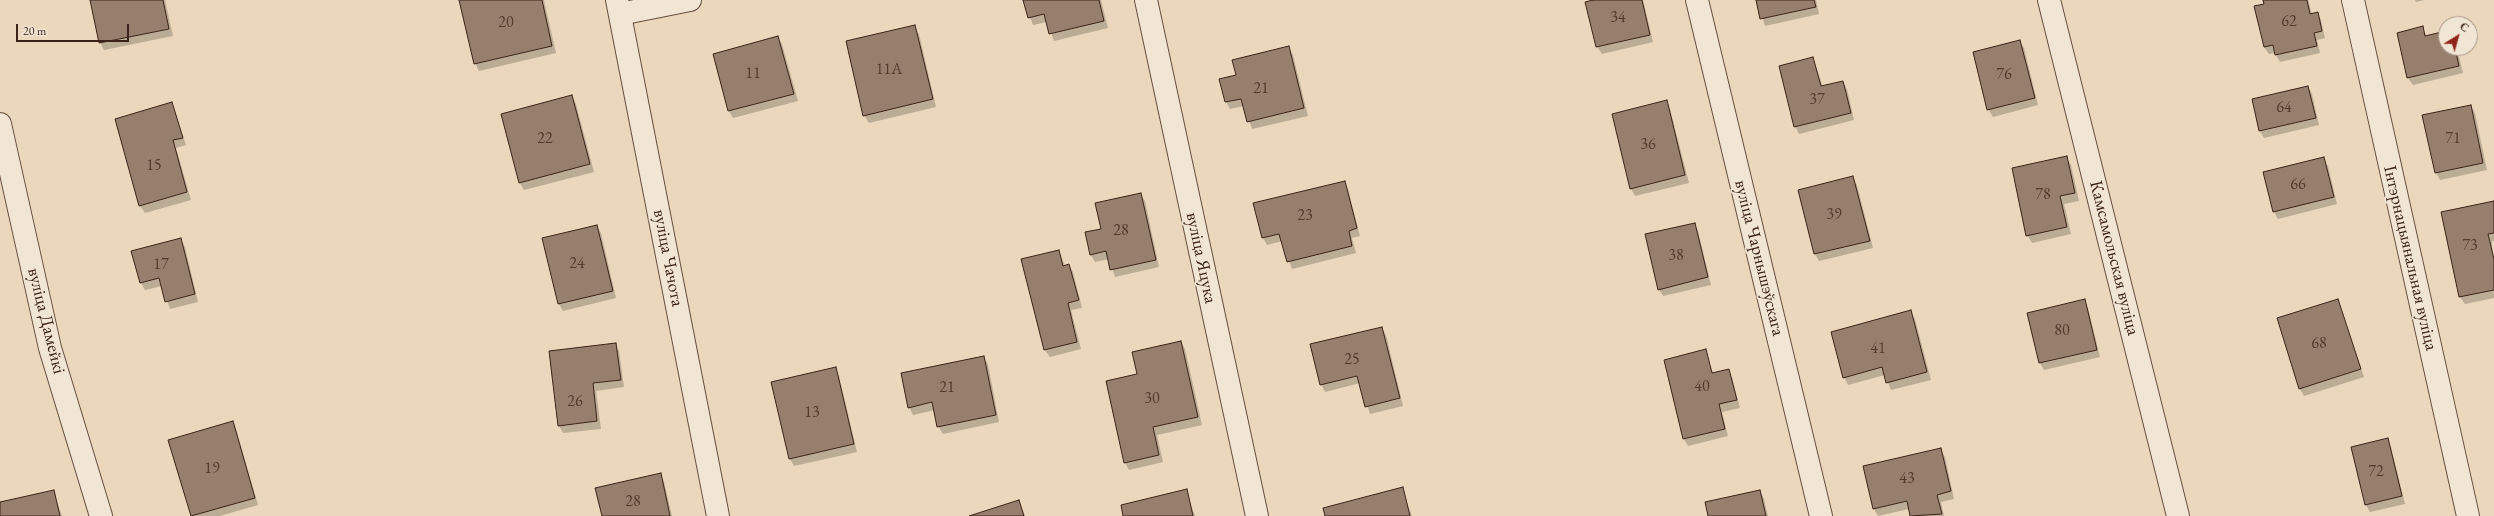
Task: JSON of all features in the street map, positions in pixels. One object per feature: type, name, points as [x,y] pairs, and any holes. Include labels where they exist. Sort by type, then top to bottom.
[{"type":"street","points":[[618,7],[690,0]]},
{"type":"street","name":"вуліца Яцука","points":[[1146,0],[1257,516]]},
{"type":"street","name":"вуліца Чарнышэўскага","points":[[1697,0],[1821,516]]},
{"type":"street","name":"Камсамольская вуліца","points":[[2049,0],[2178,516]]},
{"type":"street","name":"Інтэрнацыянальная вуліца","points":[[2353,0],[2468,516]]},
{"type":"street","name":"вуліца Чачота","points":[[618,7],[718,516]]},
{"type":"street","name":"вуліца Дамейкі","points":[[0,124],[50,348],[101,516]]},
{"type":"building","points":[[90,0],[163,0],[169,29],[99,43]]},
{"type":"building","points":[[459,0],[542,0],[552,46],[474,64]]},
{"type":"building","points":[[1023,0],[1099,0],[1104,21],[1049,34],[1044,14],[1028,18]]},
{"type":"building","points":[[1593,0],[1642,0],[1650,35],[1596,47],[1585,2]]},
{"type":"building","points":[[1756,0],[1814,0],[1816,7],[1760,19]]},
{"type":"building","points":[[2263,0],[2307,0],[2310,14],[2318,12],[2322,31],[2314,33],[2317,46],[2275,55],[2273,45],[2264,47],[2254,6],[2264,4]]},
{"type":"building","points":[[915,25],[933,99],[863,116],[846,41]]},
{"type":"building","points":[[2423,26],[2425,36],[2438,33],[2438,56],[2457,56],[2459,66],[2407,78],[2397,33]]},
{"type":"building","points":[[778,36],[794,94],[728,111],[713,54]]},
{"type":"building","points":[[2020,40],[2035,98],[1987,110],[1973,52]]},
{"type":"building","points":[[1289,46],[1304,108],[1247,122],[1241,99],[1225,102],[1219,79],[1236,75],[1232,60]]},
{"type":"building","points":[[1813,57],[1821,86],[1843,81],[1851,113],[1794,127],[1779,66]]},
{"type":"building","points":[[2308,86],[2316,118],[2259,131],[2252,99]]},
{"type":"building","points":[[572,95],[590,164],[519,183],[501,114]]},
{"type":"building","points":[[1667,100],[1685,175],[1630,189],[1612,114]]},
{"type":"building","points":[[172,102],[183,138],[173,140],[187,192],[139,206],[115,119]]},
{"type":"building","points":[[2471,105],[2483,163],[2435,173],[2422,115]]},
{"type":"building","points":[[2067,156],[2075,193],[2060,196],[2067,227],[2026,236],[2012,168]]},
{"type":"building","points":[[2324,157],[2334,197],[2273,212],[2263,172]]},
{"type":"building","points":[[1853,176],[1870,241],[1814,254],[1798,190]]},
{"type":"building","points":[[1345,181],[1357,228],[1349,231],[1352,246],[1287,262],[1279,234],[1262,238],[1253,203]]},
{"type":"building","points":[[1141,193],[1156,260],[1110,270],[1106,251],[1090,255],[1085,232],[1101,229],[1095,203]]},
{"type":"building","points":[[2494,201],[2494,233],[2488,234],[2494,259],[2494,290],[2459,297],[2441,212]]},
{"type":"building","points":[[1695,223],[1708,277],[1658,290],[1645,234]]},
{"type":"building","points":[[597,225],[613,291],[558,304],[542,238]]},
{"type":"building","points":[[181,238],[195,294],[165,302],[159,278],[140,283],[131,251]]},
{"type":"building","points":[[1059,250],[1063,266],[1069,264],[1079,300],[1068,303],[1077,342],[1044,350],[1021,259]]},
{"type":"building","points":[[2085,299],[2097,350],[2039,363],[2027,313]]},
{"type":"building","points":[[2338,299],[2361,369],[2299,389],[2277,318]]},
{"type":"building","points":[[1911,310],[1927,372],[1886,383],[1882,367],[1843,378],[1831,332]]},
{"type":"building","points":[[1382,327],[1400,398],[1365,407],[1357,376],[1320,385],[1310,344]]},
{"type":"building","points":[[1181,341],[1198,417],[1153,427],[1159,455],[1124,463],[1106,381],[1137,374],[1132,352]]},
{"type":"building","points":[[616,343],[621,380],[593,383],[597,421],[558,426],[549,351]]},
{"type":"building","points":[[1706,349],[1712,373],[1729,369],[1737,400],[1719,404],[1725,429],[1683,439],[1664,360]]},
{"type":"building","points":[[984,356],[996,415],[937,427],[932,402],[908,408],[901,373]]},
{"type":"building","points":[[836,367],[854,444],[789,459],[771,382]]},
{"type":"building","points":[[233,421],[255,498],[191,516],[168,440]]},
{"type":"building","points":[[2388,438],[2402,496],[2365,505],[2351,447]]},
{"type":"building","points":[[1941,448],[1951,491],[1937,495],[1942,514],[1910,516],[1907,501],[1873,509],[1863,466]]},
{"type":"building","points":[[661,473],[670,516],[602,516],[595,488]]},
{"type":"building","points":[[1403,487],[1410,516],[1325,516],[1323,508]]},
{"type":"building","points":[[1187,489],[1193,516],[1123,516],[1121,505]]},
{"type":"building","points":[[54,490],[60,516],[0,516],[0,502]]},
{"type":"building","points":[[1760,490],[1766,516],[1708,516],[1705,502]]},
{"type":"building","points":[[1019,500],[1024,516],[969,516]]}]
